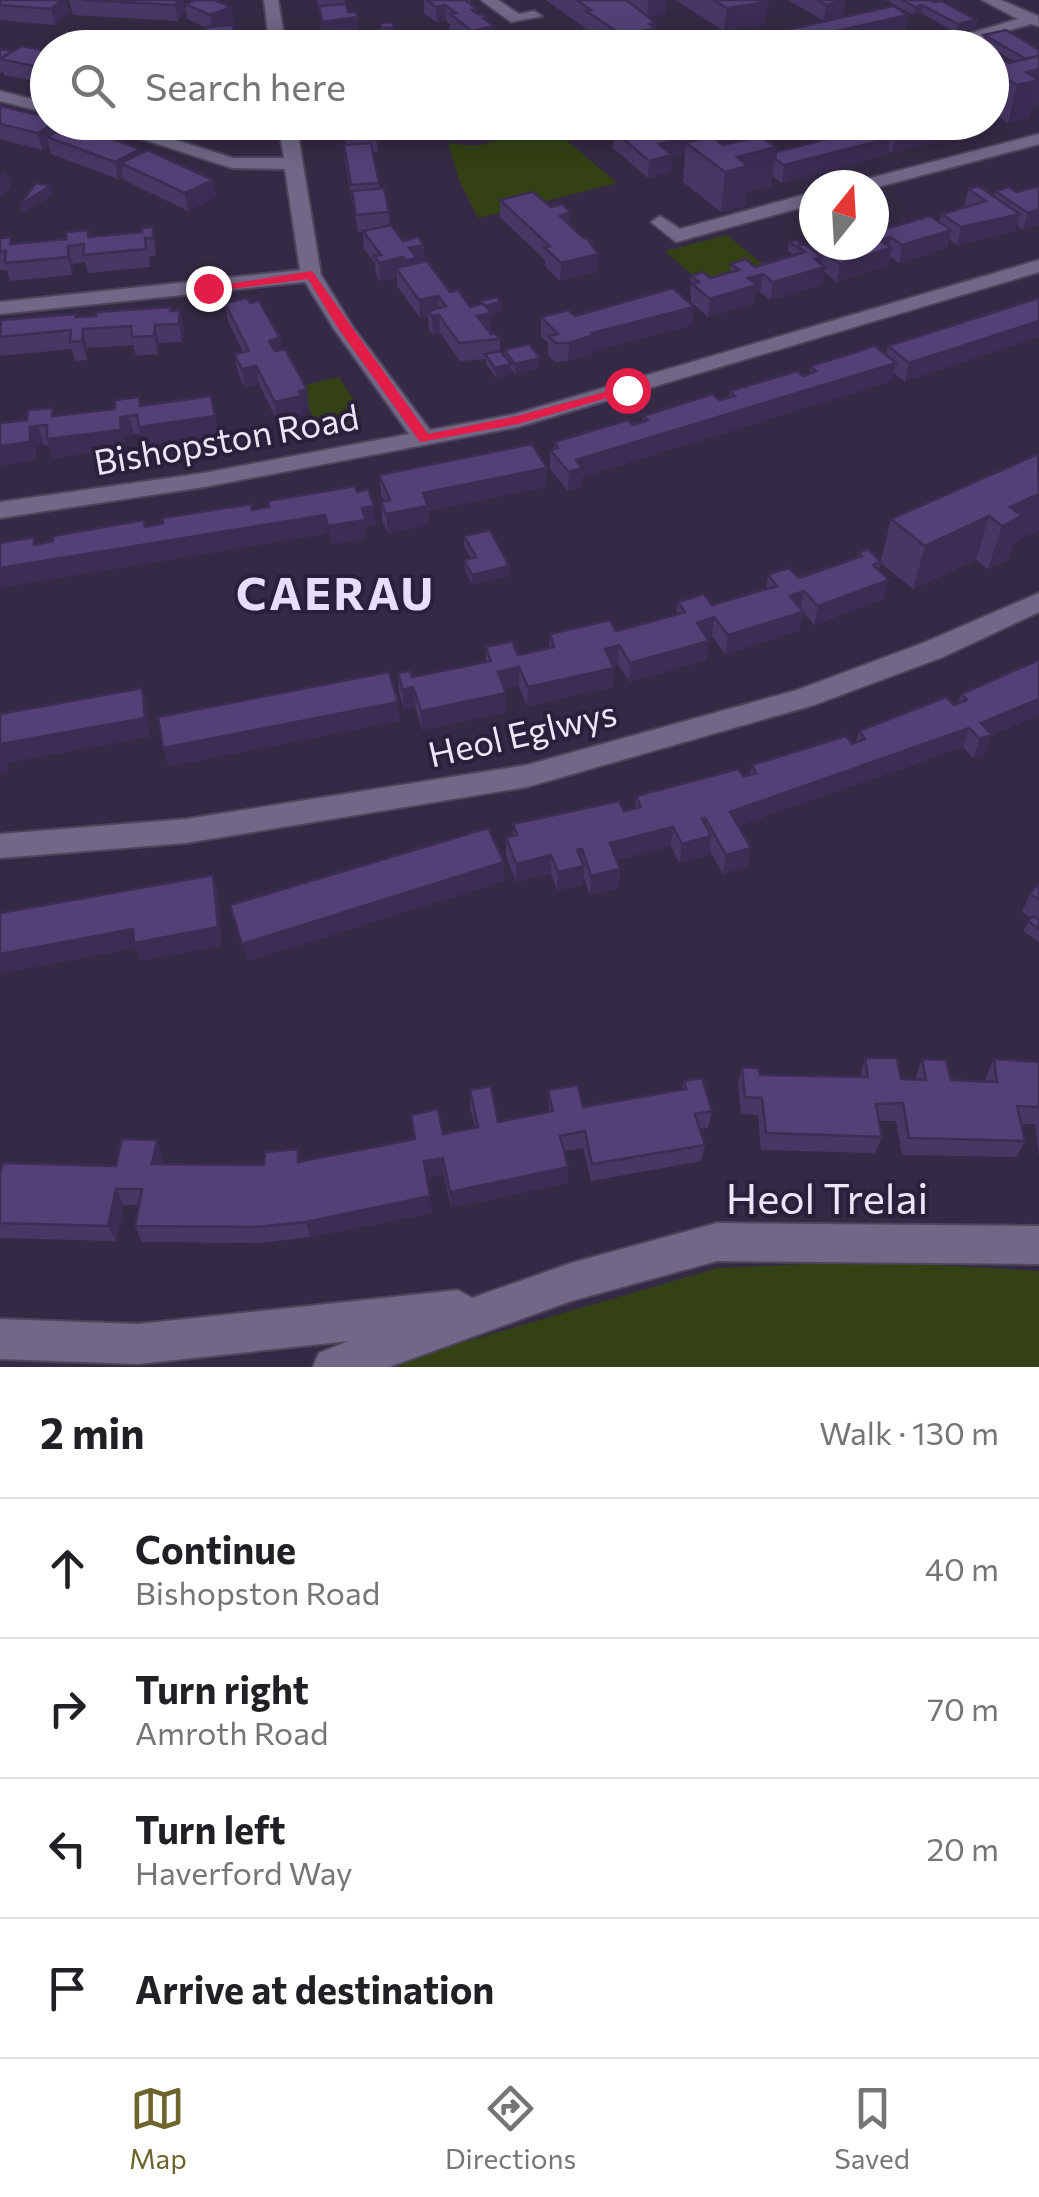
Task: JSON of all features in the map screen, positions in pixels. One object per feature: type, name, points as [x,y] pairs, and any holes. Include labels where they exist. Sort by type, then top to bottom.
[{"type":"street","points":[[272,0],[276,30]]},
{"type":"street","points":[[488,0],[516,19],[534,16]]},
{"type":"street","points":[[989,0],[1036,21]]},
{"type":"street","points":[[1000,30],[1036,21]]},
{"type":"street","points":[[0,96],[30,104]]},
{"type":"street","points":[[889,179],[1039,139]]},
{"type":"street","points":[[157,140],[232,163],[292,164]]},
{"type":"street","points":[[289,140],[312,275],[344,328],[425,439]]},
{"type":"street","points":[[660,222],[676,236],[799,202]]},
{"type":"street","name":"Bishopston Road","points":[[0,510],[204,480],[518,420],[1039,266]]},
{"type":"street","points":[[0,308],[312,275]]},
{"type":"street","name":"Heol Eglwys","points":[[0,846],[186,831],[527,776],[804,698],[933,650],[1038,603]]},
{"type":"street","name":"Heol Trelai","points":[[333,1367],[504,1305],[717,1242],[1039,1245]]},
{"type":"street","name":"Heol Trelai","points":[[0,1339],[140,1356],[504,1305]]},
{"type":"green space","points":[[499,140],[566,140],[617,183],[478,218],[459,180],[448,143],[475,146]]},
{"type":"green space","points":[[727,235],[778,277],[714,294],[665,251]]},
{"type":"green space","points":[[339,377],[360,416],[348,429],[322,434],[298,387]]},
{"type":"green space","points":[[871,1261],[1039,1271],[1039,1367],[379,1367],[718,1268]]},
{"type":"building","points":[[0,0],[62,0],[51,9],[0,5]]},
{"type":"building","points":[[82,0],[179,0],[175,5]]},
{"type":"building","points":[[214,0],[231,7],[210,15],[185,4]]},
{"type":"building","points":[[427,0],[465,0],[477,9],[472,10],[476,13],[488,16],[483,18],[494,26],[471,30],[445,5],[436,7]]},
{"type":"building","points":[[577,0],[626,0],[656,23],[650,24],[656,28],[614,30],[586,11],[591,10]]},
{"type":"building","points":[[713,0],[764,0],[768,2],[727,8]]},
{"type":"building","points":[[817,0],[846,0],[826,5]]},
{"type":"building","points":[[902,0],[941,1],[977,20],[958,24],[922,5],[915,7]]},
{"type":"building","points":[[346,4],[348,12],[356,12],[358,17],[322,22],[319,6]]},
{"type":"building","points":[[893,6],[908,15],[841,30],[786,30]]},
{"type":"building","points":[[393,22],[394,28],[382,28],[380,23]]},
{"type":"building","points":[[233,25],[233,30],[206,30]]},
{"type":"building","points":[[1009,32],[1039,50],[1039,56],[1026,59],[1009,49]]},
{"type":"building","points":[[22,46],[30,48],[30,65],[0,59]]},
{"type":"building","points":[[0,49],[13,51],[0,59]]},
{"type":"building","points":[[1039,56],[1039,69],[1026,72],[1039,80],[1017,85],[1009,80],[1009,63]]},
{"type":"building","points":[[0,106],[30,113],[30,131],[0,124]]},
{"type":"building","points":[[55,140],[116,140],[140,149],[115,162]]},
{"type":"building","points":[[624,140],[677,140],[659,144],[672,155],[649,161]]},
{"type":"building","points":[[716,140],[723,145],[766,140],[776,147],[737,157],[748,166],[725,172],[686,143]]},
{"type":"building","points":[[823,140],[882,140],[784,165],[775,159],[776,152]]},
{"type":"building","points":[[371,143],[379,183],[351,185],[344,145]]},
{"type":"building","points":[[148,150],[213,180],[185,193],[120,163]]},
{"type":"building","points":[[36,183],[50,186],[20,205]]},
{"type":"building","points":[[978,186],[1020,214],[961,227],[942,214],[986,201],[968,189]]},
{"type":"building","points":[[1039,186],[1039,209],[1028,213],[995,191],[1009,187],[1017,192]]},
{"type":"building","points":[[384,188],[389,212],[356,215],[352,191]]},
{"type":"building","points":[[533,192],[551,207],[562,204],[571,212],[560,216],[582,237],[594,242],[590,243],[599,254],[561,263],[545,248],[550,246],[500,200]]},
{"type":"building","points":[[930,216],[951,230],[902,245],[889,237],[889,228]]},
{"type":"building","points":[[391,225],[403,241],[418,237],[424,245],[409,248],[417,258],[379,263],[374,256],[381,255],[363,231]]},
{"type":"building","points":[[153,227],[153,238],[145,238],[146,249],[83,255],[84,244],[68,246],[68,257],[5,263],[6,251],[0,252],[0,238],[11,237],[10,244],[66,239],[66,232],[88,230],[88,237],[142,232],[142,228]]},
{"type":"building","points":[[799,254],[799,260],[816,260],[825,267],[773,282],[763,274],[748,278],[757,285],[710,299],[692,284],[699,282],[691,276],[703,272],[710,278],[739,270],[731,264],[746,259],[755,267]]},
{"type":"building","points":[[427,261],[450,292],[458,290],[470,307],[484,303],[491,313],[477,316],[500,339],[459,343],[439,315],[432,316],[428,311],[446,306],[438,296],[419,300],[396,268]]},
{"type":"building","points":[[673,288],[694,307],[592,333],[569,343],[556,343],[548,336],[558,334],[541,317],[568,310],[575,316]]},
{"type":"building","points":[[497,297],[501,302],[485,306],[480,301]]},
{"type":"building","points":[[247,298],[250,303],[259,301],[280,338],[269,341],[275,351],[285,349],[307,389],[299,391],[301,396],[275,402],[256,366],[242,369],[234,354],[249,351],[225,303]]},
{"type":"building","points":[[1039,298],[1039,321],[909,363],[888,346]]},
{"type":"building","points":[[170,307],[170,311],[180,311],[179,324],[155,325],[154,336],[132,337],[131,326],[83,329],[82,341],[70,342],[71,330],[0,337],[1,320],[96,316],[96,312]]},
{"type":"building","points":[[529,344],[540,358],[515,364],[504,350]]},
{"type":"building","points":[[875,346],[896,363],[576,460],[582,468],[569,472],[550,450],[558,448],[554,442],[628,420],[633,425],[648,420],[643,416],[713,394],[719,400],[735,396],[730,391],[797,371],[803,376],[816,371],[811,366]]},
{"type":"building","points":[[500,351],[511,364],[495,368],[485,354]]},
{"type":"building","points":[[211,396],[215,416],[139,427],[137,415],[120,417],[121,430],[47,439],[47,425],[30,427],[30,442],[0,446],[0,423],[27,420],[28,410],[52,408],[52,416],[115,409],[115,400],[139,397],[140,406]]},
{"type":"building","points":[[532,444],[547,468],[423,493],[428,506],[386,514],[381,502],[390,500],[379,475]]},
{"type":"building","points":[[1038,454],[1039,494],[1010,507],[1022,516],[1002,526],[989,516],[925,546],[891,519]]},
{"type":"building","points":[[355,486],[357,492],[368,489],[374,506],[362,508],[365,520],[328,526],[325,515],[0,568],[0,543],[34,537],[34,545],[53,541],[53,536],[144,520],[145,527],[163,523],[162,518],[251,504],[252,510],[269,507],[268,501]]},
{"type":"building","points":[[490,530],[509,566],[472,575],[464,560],[476,557],[464,536]]},
{"type":"building","points":[[868,549],[881,562],[873,565],[889,580],[818,606],[804,591],[790,596],[803,612],[728,635],[714,617],[697,623],[709,641],[630,663],[619,645],[605,649],[614,668],[528,687],[519,667],[498,672],[506,693],[421,711],[413,687],[403,690],[398,673],[410,671],[412,677],[491,661],[486,647],[512,641],[518,655],[554,647],[550,634],[610,620],[616,631],[685,612],[678,602],[704,594],[712,605],[777,586],[768,575],[778,571],[789,568],[799,578],[862,556],[858,553]]},
{"type":"building","points":[[1039,660],[1039,699],[981,723],[992,735],[980,739],[969,728],[730,812],[751,848],[726,855],[705,818],[702,819],[711,836],[682,844],[673,827],[610,843],[620,869],[591,876],[582,849],[577,850],[584,866],[558,872],[551,855],[516,864],[506,837],[517,835],[513,824],[619,801],[624,811],[641,807],[636,796],[738,769],[743,776],[750,775],[756,773],[752,765],[846,736],[852,744],[865,739],[859,731],[946,697],[954,705],[967,700],[961,694]]},
{"type":"building","points":[[389,672],[398,702],[163,748],[158,717]]},
{"type":"building","points":[[142,688],[145,718],[0,744],[0,714]]},
{"type":"building","points":[[488,828],[504,862],[242,944],[230,905]]},
{"type":"building","points":[[213,875],[218,927],[134,943],[133,929],[0,954],[0,913]]},
{"type":"building","points":[[1039,883],[1039,900],[1030,894]]},
{"type":"building","points":[[1033,916],[1039,920],[1039,929],[1028,921]]},
{"type":"building","points":[[865,1058],[897,1058],[901,1079],[926,1080],[922,1059],[946,1060],[951,1080],[997,1082],[994,1059],[1039,1062],[1039,1107],[1017,1106],[1025,1141],[909,1138],[903,1103],[876,1104],[882,1137],[766,1133],[762,1098],[745,1097],[742,1067],[759,1068],[760,1075],[868,1077]]},
{"type":"building","points":[[702,1078],[712,1111],[695,1114],[705,1145],[592,1164],[585,1131],[560,1136],[568,1167],[450,1192],[443,1158],[424,1161],[430,1196],[306,1222],[256,1227],[135,1226],[142,1189],[116,1189],[108,1226],[0,1223],[3,1163],[116,1166],[122,1139],[157,1140],[152,1164],[264,1165],[265,1152],[298,1149],[298,1162],[415,1139],[411,1115],[438,1109],[443,1134],[478,1127],[470,1090],[491,1086],[498,1122],[553,1111],[548,1090],[578,1085],[583,1107],[686,1089],[684,1081]]},
{"type":"district","name":"CAERAU","points":[[336,591]]},
{"type":"route","points":[[208,288],[312,275],[344,328],[425,439],[518,420],[627,390]]}]
